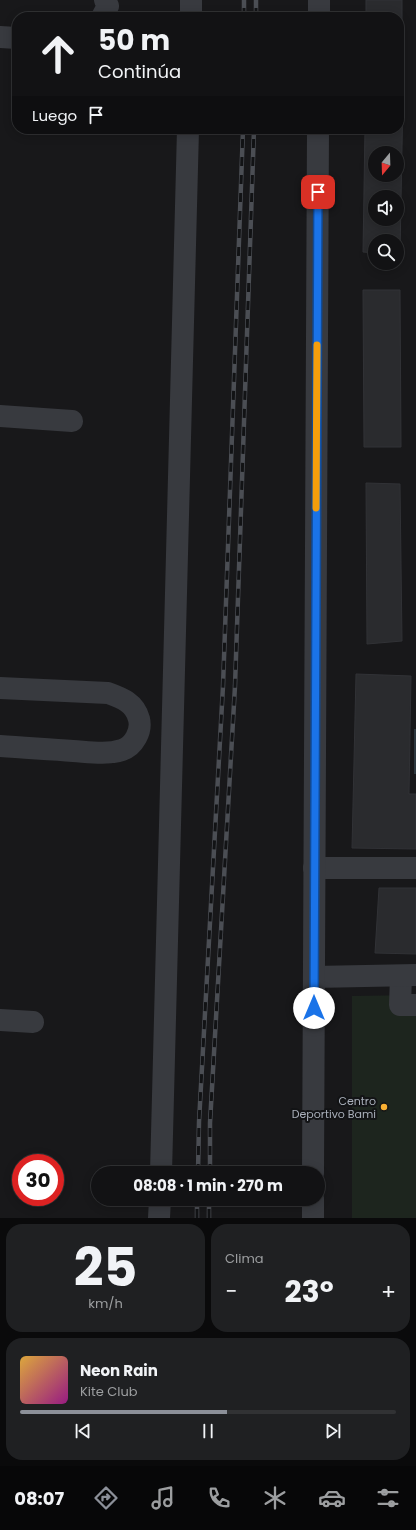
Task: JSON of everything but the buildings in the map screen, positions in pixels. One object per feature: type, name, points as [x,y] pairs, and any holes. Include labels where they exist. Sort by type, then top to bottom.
[{"type":"street","points":[[105,0],[108,6],[105,12]]},
{"type":"street","points":[[191,12],[192,0]]},
{"type":"street","points":[[319,0],[319,12]]},
{"type":"street","points":[[0,37],[12,38]]},
{"type":"street","points":[[160,1166],[188,134]]},
{"type":"street","points":[[313,1166],[318,134]]},
{"type":"street","points":[[0,416],[72,421]]},
{"type":"street","points":[[0,688],[108,693],[123,698],[134,708],[139,720],[139,732],[133,743],[122,750],[103,753],[0,746]]},
{"type":"street","points":[[314,868],[416,868]]},
{"type":"street","points":[[314,977],[408,975],[400,1006],[416,1006]]},
{"type":"street","points":[[0,1020],[33,1022]]},
{"type":"street","points":[[160,1206],[160,1218]]},
{"type":"street","points":[[313,1206],[313,1218]]},
{"type":"shaded area","points":[[414,729],[416,729],[416,774],[414,774]]},
{"type":"shaded area","name":"Centro Deportivo Bami","points":[[416,995],[416,1218],[352,1218],[352,996]]},
{"type":"railway","points":[[244,0],[244,12]]},
{"type":"railway","points":[[256,0],[256,12]]},
{"type":"railway","points":[[198,1166],[199,1122],[223,686],[243,134]]},
{"type":"railway","points":[[210,1166],[210,1123],[235,686],[254,134]]},
{"type":"railway","points":[[197,1206],[197,1218]]},
{"type":"railway","points":[[209,1206],[209,1218]]},
{"type":"slow traffic","points":[[316,508],[317,345]]},
{"type":"place","name":"Centro Deportivo Bami","points":[[384,1107]]},
{"type":"route","points":[[314,1008],[318,192]]}]
